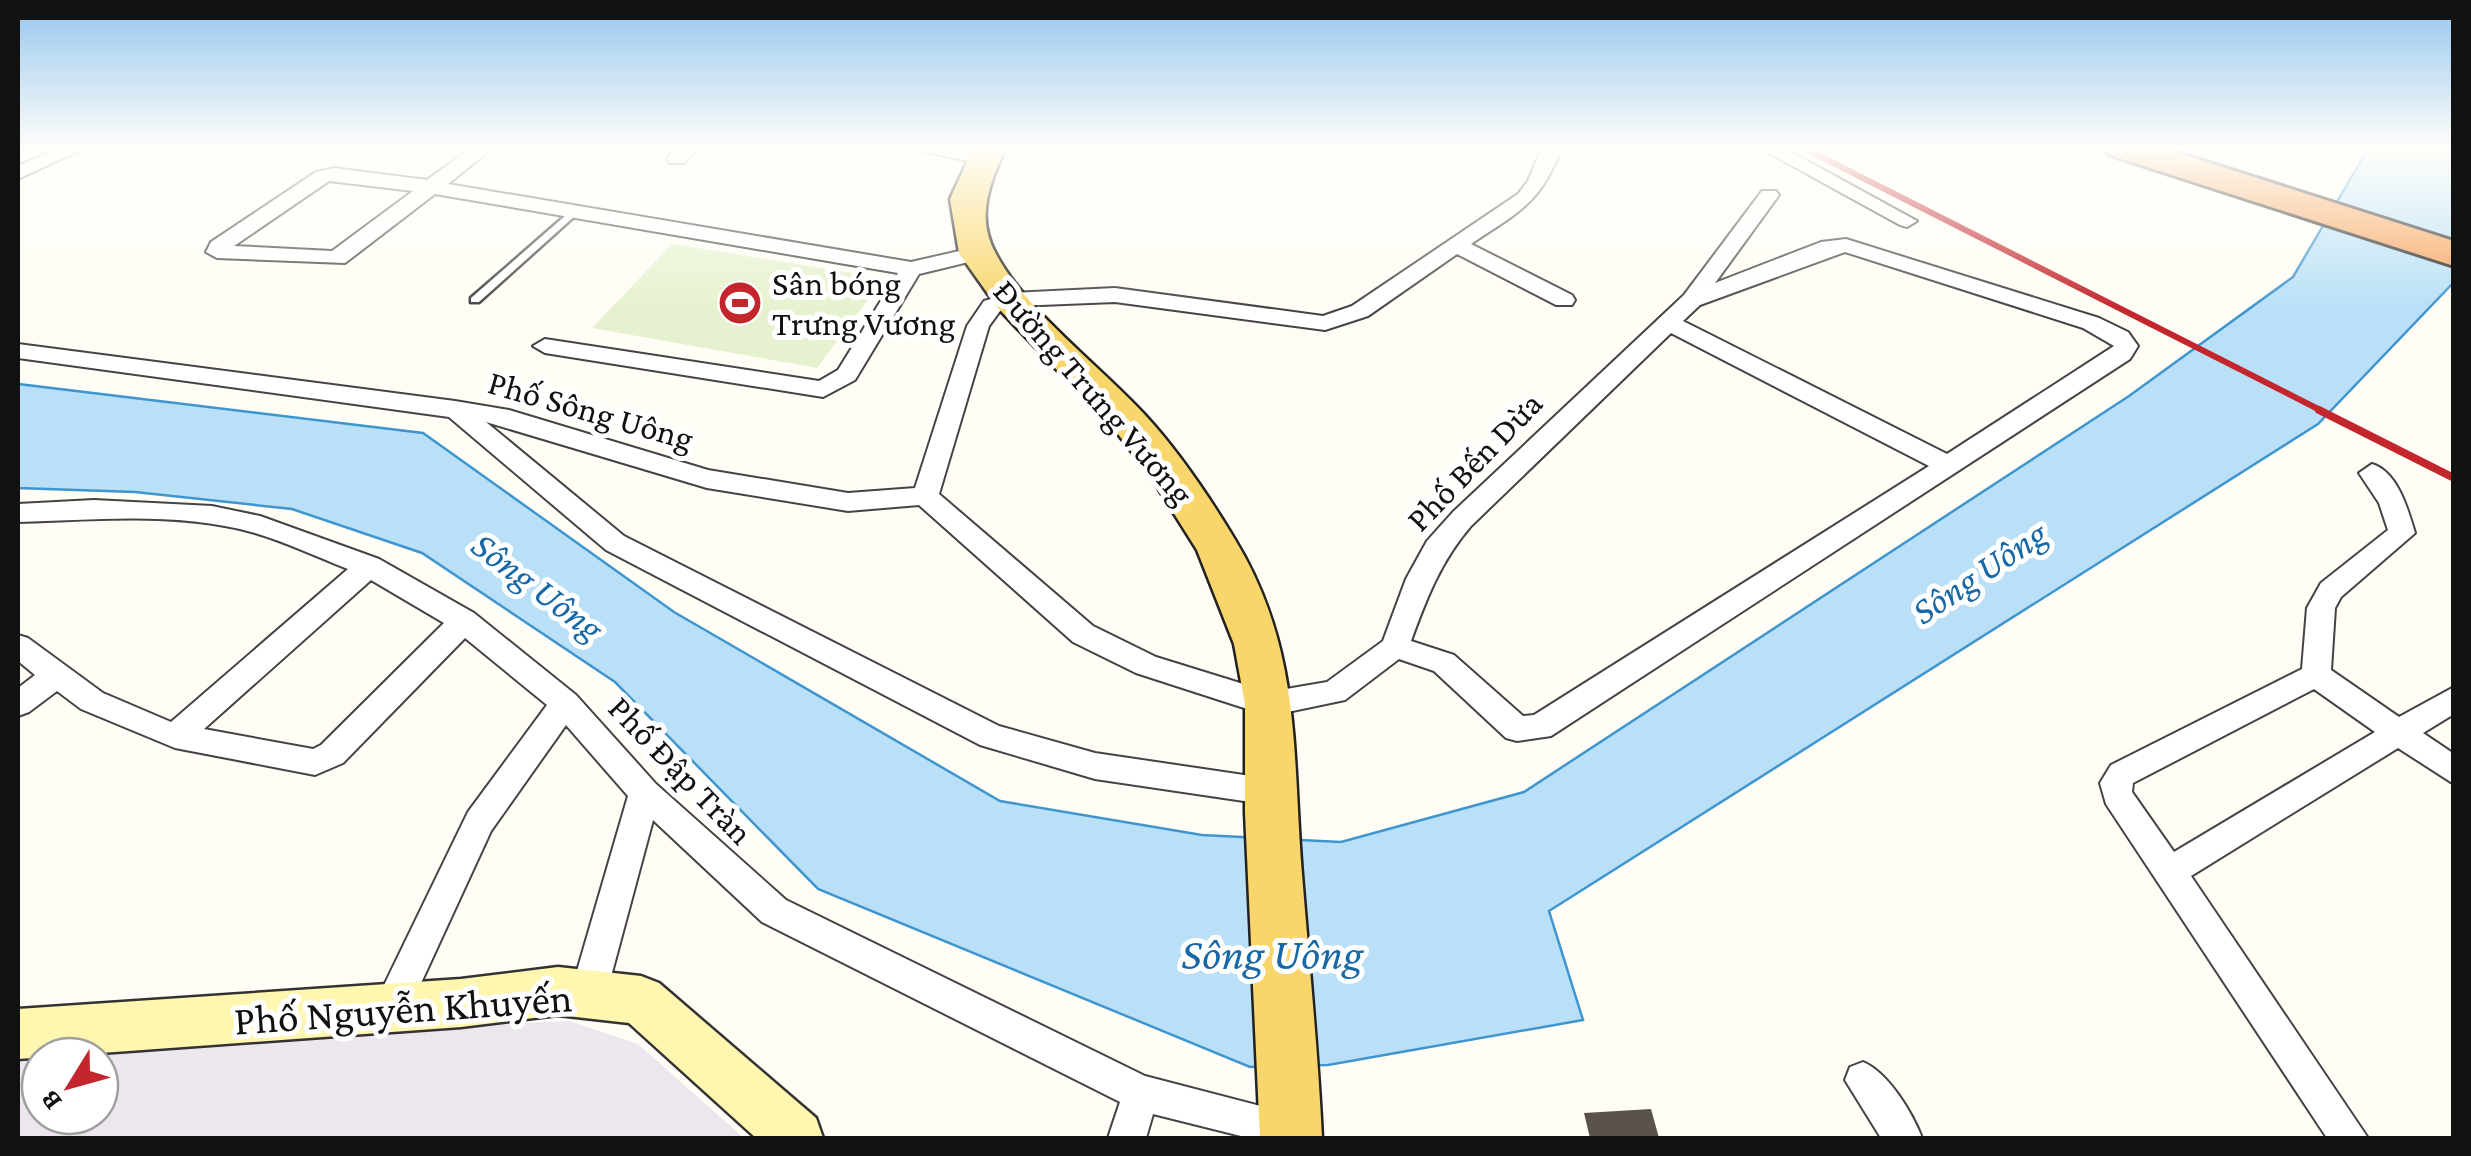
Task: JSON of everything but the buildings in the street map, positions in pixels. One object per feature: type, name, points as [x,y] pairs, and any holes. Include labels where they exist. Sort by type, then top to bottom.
[{"type":"highway","points":[[2290,201],[2454,254]]},
{"type":"highway","points":[[2355,201],[2454,232]]},
{"type":"main road","name":"Đường Trưng Vương","points":[[967,201],[976,253],[1011,300],[1132,426],[1193,505],[1218,548],[1258,644],[1268,704],[1290,1134]]},
{"type":"street","points":[[288,201],[217,252],[337,258],[413,201]]},
{"type":"street","points":[[511,201],[911,270],[976,253]]},
{"type":"street","points":[[1520,201],[1360,310],[1324,323],[1115,295],[1011,300],[992,306],[978,326],[925,496],[1083,634],[1146,665],[1268,704],[1335,692],[1395,648],[1444,663],[1517,729],[1540,728],[2122,354],[2126,346],[2120,338],[2092,322],[1846,245],[1829,247],[1692,300]]},
{"type":"street","points":[[1692,300],[1765,201]]},
{"type":"street","points":[[1869,201],[1907,221]]},
{"type":"street","points":[[1456,245],[1564,300]]},
{"type":"street","points":[[545,346],[823,389],[847,375],[911,270]]},
{"type":"street","name":"Phố Bến Dừa","points":[[1395,648],[1420,579],[1449,533],[1692,300]]},
{"type":"street","points":[[1667,322],[1948,466]]},
{"type":"street","name":"Phố Sông Uông","points":[[18,351],[500,416],[707,478],[848,502],[925,496]]},
{"type":"street","points":[[456,409],[615,543],[990,736],[1095,766],[1271,803]]},
{"type":"street","points":[[2316,675],[2321,608],[2331,590],[2402,534],[2392,501],[2372,473]]},
{"type":"street","name":"Phố Đập Tràn","points":[[18,514],[94,509],[212,515],[260,524],[369,566],[464,621],[565,703],[646,793],[774,911],[1141,1093],[1290,1134]]},
{"type":"street","points":[[175,736],[369,566]]},
{"type":"street","points":[[18,646],[92,701],[175,736],[308,762],[323,759],[464,621]]},
{"type":"street","points":[[18,704],[56,674]]},
{"type":"street","points":[[2316,675],[2454,771]]},
{"type":"street","points":[[2316,675],[2122,774],[2116,783],[2117,795],[2349,1138]]},
{"type":"street","points":[[2171,872],[2454,699]]},
{"type":"street","points":[[391,1008],[480,822],[565,703]]},
{"type":"street","points":[[588,995],[646,793]]},
{"type":"street","name":"Phố Nguyễn Khuyến","points":[[18,1034],[391,1008],[558,992],[641,1000],[796,1138]]},
{"type":"street","points":[[1863,1080],[1903,1138]]},
{"type":"street","points":[[1127,1138],[1141,1093]]},
{"type":"lane","points":[[475,300],[573,212]]},
{"type":"shaded area","points":[[569,1021],[638,1044],[744,1138],[18,1138],[18,1046],[20,1136],[120,1136],[120,1041]]},
{"type":"green space","name":"Sân bóng Trưng Vương","points":[[672,244],[884,278],[817,368],[592,328]]},
{"type":"water","name":"Sông Uông","points":[[2337,201],[2453,201],[2453,283],[2318,424],[1549,911],[1583,1020],[1328,1065],[1250,1067],[818,889],[615,682],[422,553],[292,509],[135,492],[18,488],[18,384],[423,433],[674,612],[1000,801],[1202,835],[1341,842],[1524,792],[2129,396],[2293,277]]},
{"type":"railway","points":[[1908,201],[2324,412]]},
{"type":"railway","points":[[2319,410],[2454,478]]},
{"type":"place","name":"Sân bóng Trưng Vương","points":[[740,303]]}]
